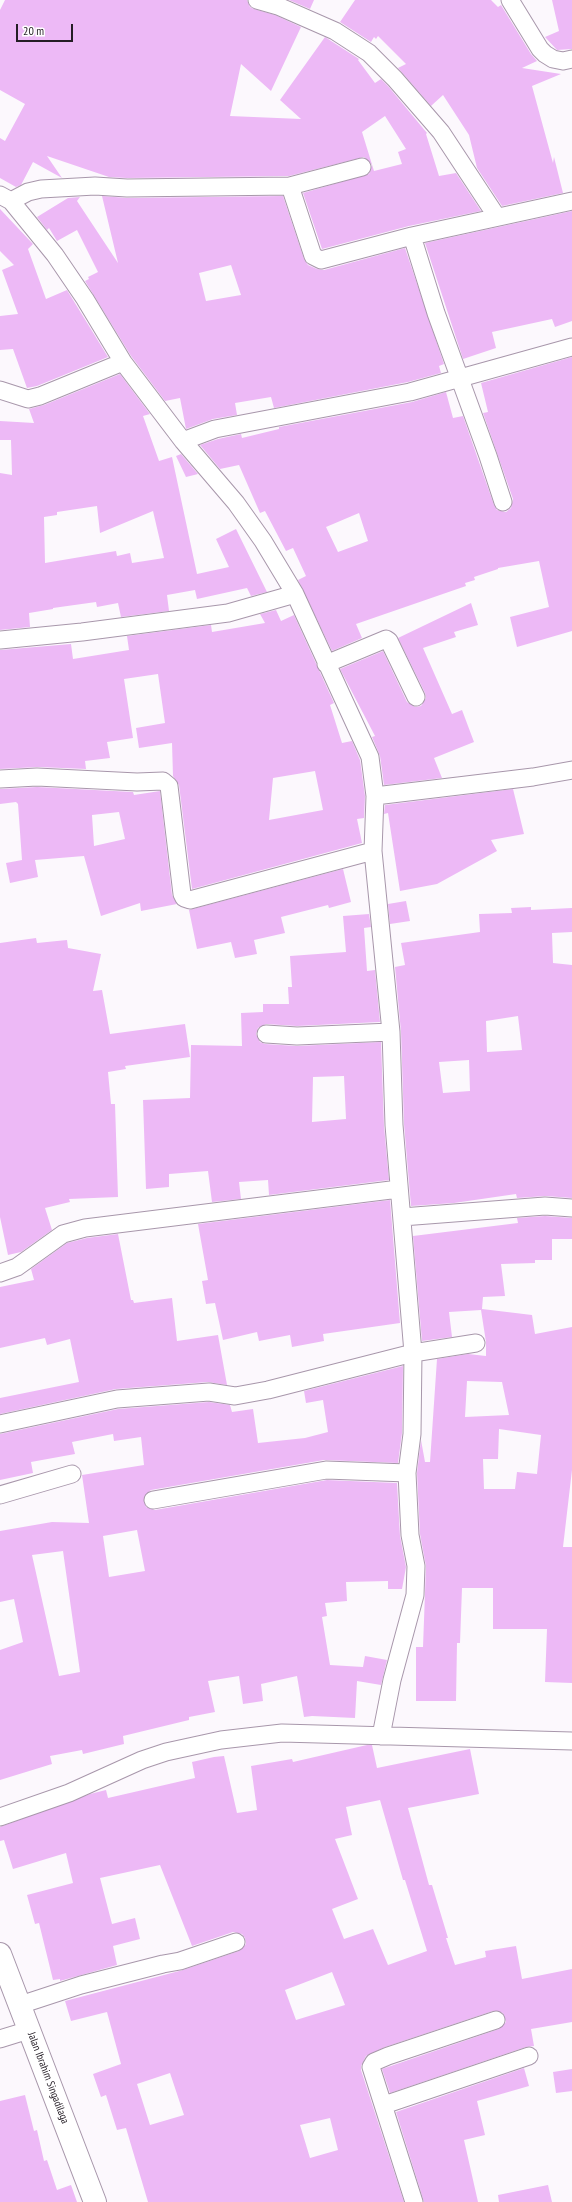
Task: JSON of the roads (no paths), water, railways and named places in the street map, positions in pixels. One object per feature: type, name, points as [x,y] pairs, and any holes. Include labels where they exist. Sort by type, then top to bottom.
[{"type":"highway","name":"Jalan Ibrahim Singadilaga","points":[[0,1954],[95,2202]]},
{"type":"street","points":[[257,0],[278,6],[335,31],[369,54],[395,79],[441,132],[497,217]]},
{"type":"street","points":[[510,0],[540,49],[545,54],[553,59],[572,59]]},
{"type":"street","points":[[362,167],[290,186],[127,188],[95,186],[41,189],[6,198],[55,254],[85,299],[123,362],[183,441],[240,509],[263,541],[295,594],[370,757],[375,796],[373,851],[391,1032],[394,1124],[413,1353],[412,1434],[407,1473],[410,1535],[416,1566],[415,1595],[392,1680],[381,1736]]},
{"type":"street","points":[[290,186],[313,256],[317,260],[412,236],[572,201]]},
{"type":"street","points":[[412,236],[436,313],[460,377],[503,502]]},
{"type":"street","points":[[183,441],[215,429],[410,392],[572,347]]},
{"type":"street","points":[[0,390],[28,399],[40,396],[123,362]]},
{"type":"street","points":[[0,640],[82,632],[228,613],[295,594]]},
{"type":"street","points":[[326,664],[386,639],[389,641],[416,697]]},
{"type":"street","points":[[375,796],[533,777],[572,770]]},
{"type":"street","points":[[0,779],[37,777],[137,782],[163,781],[169,786],[182,894],[184,898],[190,900],[373,851]]},
{"type":"street","points":[[266,1034],[297,1036],[391,1032]]},
{"type":"street","points":[[0,1273],[17,1267],[63,1234],[84,1228],[400,1189]]},
{"type":"street","points":[[402,1217],[545,1206],[572,1208]]},
{"type":"street","points":[[0,1424],[117,1399],[209,1392],[235,1396],[248,1394],[413,1353],[476,1343]]},
{"type":"street","points":[[152,1500],[326,1470],[407,1473]]},
{"type":"street","points":[[0,1495],[72,1474]]},
{"type":"street","points":[[0,1817],[69,1793],[142,1760],[166,1752],[221,1740],[282,1732],[572,1741]]},
{"type":"street","points":[[20,2005],[81,1985],[180,1961],[236,1942]]},
{"type":"street","points":[[414,2202],[384,2105],[371,2072],[374,2062],[496,2020]]},
{"type":"street","points":[[0,2039],[29,2030]]},
{"type":"street","points":[[384,2105],[529,2056]]}]
